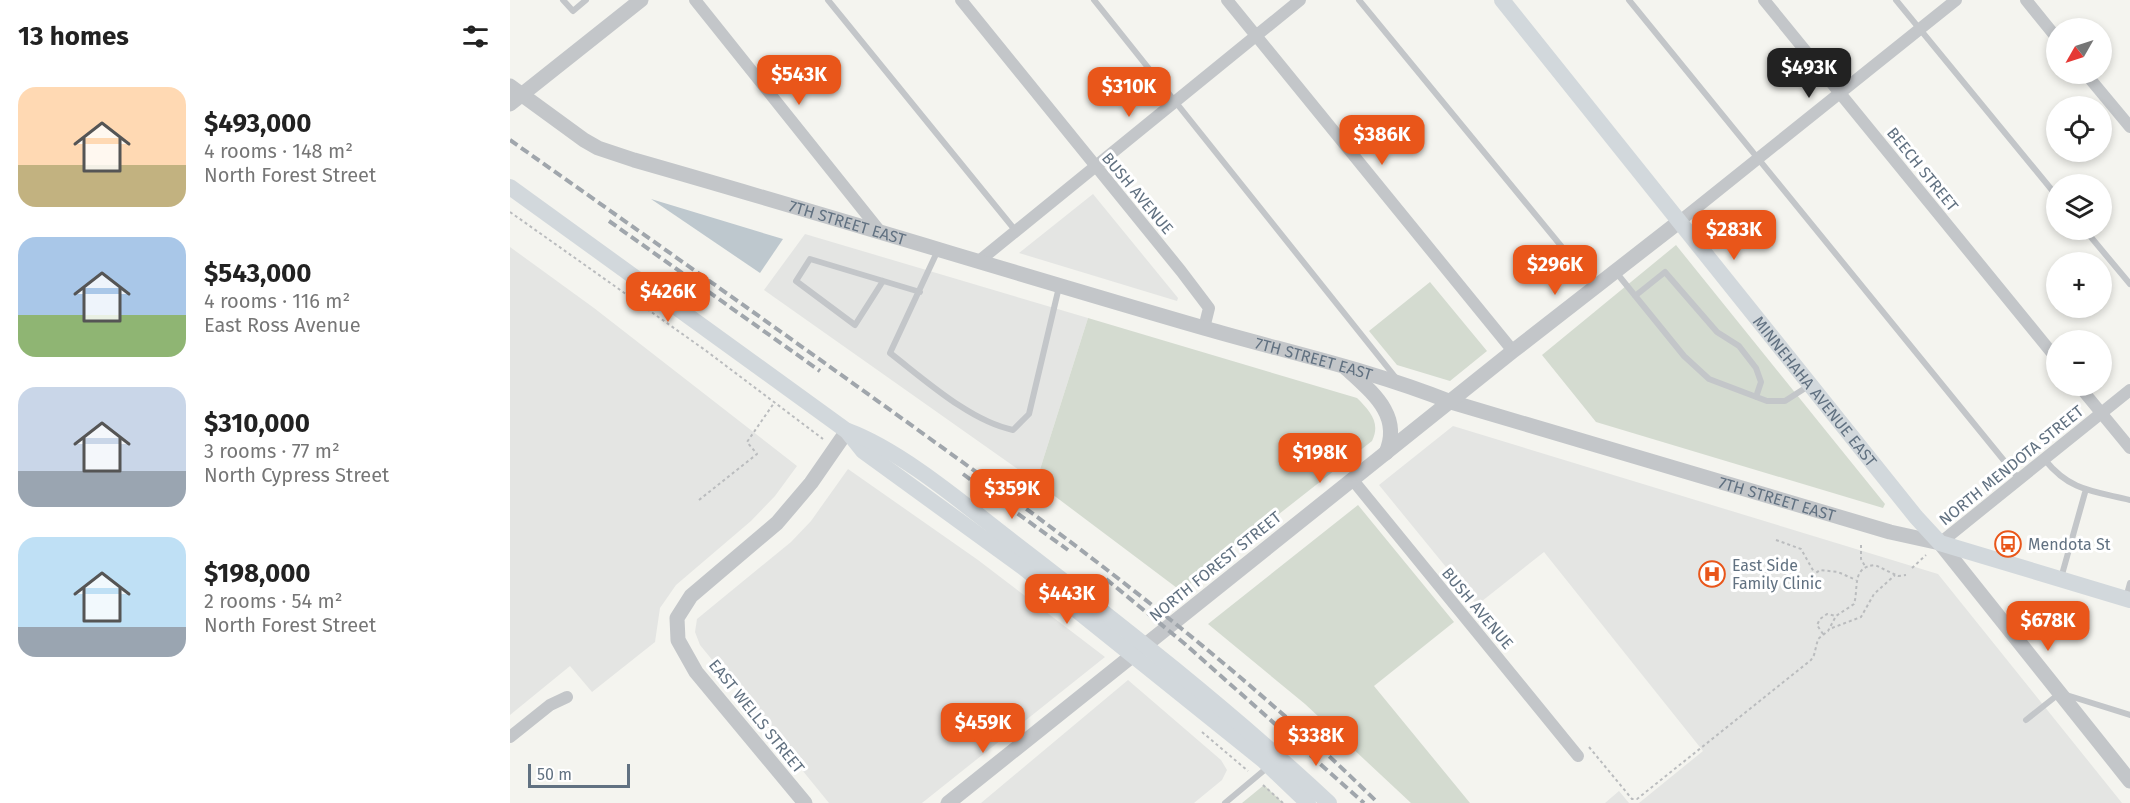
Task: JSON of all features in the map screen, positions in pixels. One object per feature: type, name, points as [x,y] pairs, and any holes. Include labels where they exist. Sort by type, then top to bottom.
[{"type":"main road","name":"MINNEHAHA AVENUE EAST","points":[[1502,0],[1940,543]]},
{"type":"main road","points":[[510,187],[847,431],[863,451],[1024,568],[1329,803]]},
{"type":"main road","name":"7TH STREET EAST","points":[[1940,543],[2061,579],[2128,594]]},
{"type":"main road","points":[[1274,762],[1308,803]]},
{"type":"street","points":[[510,104],[640,0]]},
{"type":"street","points":[[695,0],[879,230]]},
{"type":"street","name":"BUSH AVENUE","points":[[961,0],[1209,308],[1204,328]]},
{"type":"street","points":[[1227,0],[1513,351]]},
{"type":"street","points":[[979,261],[1094,165],[1300,0]]},
{"type":"street","name":"BEECH STREET","points":[[1764,0],[2046,346]]},
{"type":"street","name":"NORTH FOREST STREET","points":[[948,803],[1594,286],[1759,159],[1956,0]]},
{"type":"street","points":[[2026,0],[2046,25]]},
{"type":"street","points":[[2094,84],[2130,127]]},
{"type":"street","name":"7TH STREET EAST","points":[[510,87],[598,148],[1204,328],[1398,381],[1451,402],[1890,532],[1940,543]]},
{"type":"street","points":[[1343,365],[1381,402],[1388,414],[1392,432],[1386,453]]},
{"type":"street","name":"NORTH MENDOTA STREET","points":[[1940,543],[2130,390]]},
{"type":"street","points":[[2088,396],[2130,448]]},
{"type":"street","name":"EAST WELLS STREET","points":[[806,803],[696,672],[678,640],[677,618],[691,596],[777,523],[810,483],[847,431]]},
{"type":"street","name":"BUSH AVENUE","points":[[1352,479],[1578,756]]},
{"type":"street","name":"MINNEHAHA AVENUE EAST","points":[[1940,543],[1964,577],[2130,782]]},
{"type":"street","points":[[510,736],[550,705],[567,697]]},
{"type":"lane","points":[[563,0],[573,11],[586,0]]},
{"type":"lane","points":[[828,0],[1015,230]]},
{"type":"lane","points":[[1094,0],[1176,99],[1398,381]]},
{"type":"lane","points":[[1359,0],[1594,286]]},
{"type":"lane","points":[[1629,0],[2019,480]]},
{"type":"lane","points":[[1896,0],[2046,183]]},
{"type":"lane","points":[[2093,240],[2130,284]]},
{"type":"lane","points":[[939,248],[890,353],[942,392],[995,426],[1013,430],[1029,414],[1059,284]]},
{"type":"lane","points":[[883,281],[855,325],[796,281],[810,259],[920,292]]},
{"type":"lane","points":[[1615,270],[1684,356],[1709,379],[1767,401],[1785,401],[1811,385]]},
{"type":"lane","points":[[1635,296],[1665,272],[1717,332],[1739,346],[1756,368],[1761,382],[1756,397]]},
{"type":"lane","points":[[2045,460],[2058,477],[2086,489],[2130,500]]},
{"type":"lane","points":[[2061,579],[2086,489]]},
{"type":"lane","points":[[2026,720],[2060,693],[2130,715]]},
{"type":"lane","points":[[1225,803],[1274,762]]},
{"type":"path","points":[[510,212],[697,344],[819,435]]},
{"type":"path","points":[[699,500],[757,454],[747,442],[774,402]]},
{"type":"path","points":[[1776,540],[1801,549],[1814,572]]},
{"type":"path","points":[[1861,545],[1862,559],[1866,568]]},
{"type":"path","points":[[1830,629],[1836,616],[1854,604],[1856,580],[1866,568],[1879,565],[1895,575],[1906,575]]},
{"type":"path","points":[[1785,574],[1803,582],[1814,572],[1838,572],[1856,580]]},
{"type":"path","points":[[1588,746],[1632,799],[1637,799],[1811,660],[1816,641],[1830,629],[1861,617],[1874,594],[1895,575]]},
{"type":"path","points":[[1823,635],[1817,625],[1820,619],[1827,614],[1836,616]]},
{"type":"path","points":[[1195,726],[1256,777],[1282,803]]},
{"type":"shaded area","points":[[1093,194],[1178,298],[1177,301],[1019,253]]},
{"type":"shaded area","points":[[651,199],[783,239],[760,273]]},
{"type":"shaded area","points":[[805,234],[1088,318],[1036,482],[764,290]]},
{"type":"shaded area","points":[[1676,245],[1885,504],[1883,508],[1596,422],[1542,355]]},
{"type":"shaded area","points":[[510,247],[594,308],[797,466],[775,496],[751,521],[676,585],[660,608],[655,642],[592,692],[570,666],[510,715]]},
{"type":"shaded area","points":[[1430,282],[1487,351],[1450,381],[1397,365],[1369,331]]},
{"type":"shaded area","points":[[1088,318],[1357,398],[1375,423],[1372,441],[1181,591],[1036,482]]},
{"type":"shaded area","points":[[1453,426],[1938,574],[2122,803],[1639,803],[1703,751],[1544,552],[1477,605],[1379,485]]},
{"type":"shaded area","points":[[848,469],[978,560],[1105,657],[922,803],[829,803],[700,645],[695,632],[697,619],[791,542],[811,521]]},
{"type":"shaded area","points":[[1358,505],[1454,622],[1374,686],[1470,803],[1411,803],[1305,704],[1208,624]]},
{"type":"shaded area","points":[[1128,680],[1221,760],[1227,770],[1222,780],[1194,803],[981,803]]},
{"type":"shaded area","points":[[1264,785],[1283,803],[1242,803]]},
{"type":"shaded area","points":[[1619,791],[1629,803],[1605,803]]},
{"type":"railway","points":[[510,140],[765,320],[1097,562],[1213,654],[1269,702],[1378,803]]},
{"type":"railway","points":[[609,221],[820,371]]},
{"type":"railway","points":[[963,474],[1068,550]]},
{"type":"railway","points":[[1106,579],[1185,644],[1364,803]]},
{"type":"place","name":"Mendota St","points":[[2008,544]]},
{"type":"place","name":"East Side Family Clinic","points":[[1712,574]]}]
